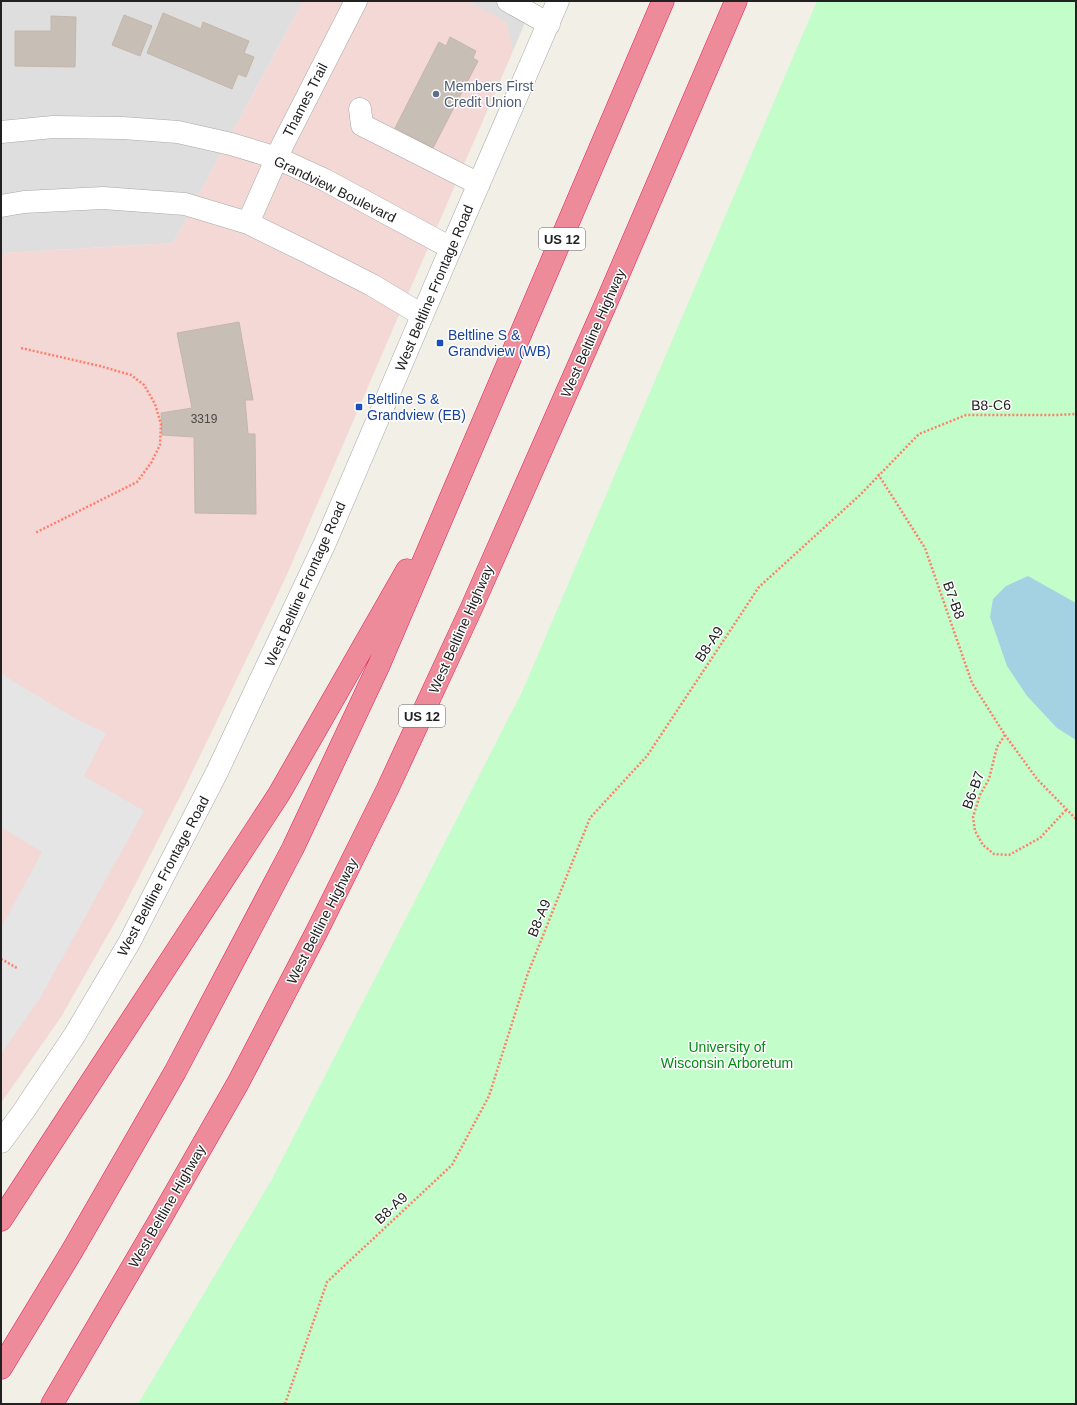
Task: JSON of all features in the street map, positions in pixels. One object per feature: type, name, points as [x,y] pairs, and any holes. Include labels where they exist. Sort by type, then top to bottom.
[{"type":"highway","name":"US 12","points":[[1,1368],[72,1251],[175,1072],[289,855],[379,665],[663,1]]},
{"type":"highway","name":"West Beltline Highway","points":[[52,1404],[238,1083],[317,931],[387,790],[478,594],[604,308],[736,1]]},
{"type":"highway","points":[[1,1220],[279,794],[460,477]]},
{"type":"street","name":"Thames Trail","points":[[248,223],[283,144],[356,1]]},
{"type":"street","points":[[508,1],[549,24]]},
{"type":"street","name":"West Beltline Frontage Road","points":[[1,1142],[74,1036],[125,949],[217,772],[325,543],[558,1]]},
{"type":"street","points":[[360,109],[362,125],[479,184]]},
{"type":"street","name":"Grandview Boulevard","points":[[1,132],[53,127],[123,128],[178,132],[231,144],[277,158],[325,180],[451,248]]},
{"type":"street","points":[[1,206],[24,202],[103,198],[185,204],[248,223],[372,285],[422,315]]},
{"type":"path","points":[[21,348],[100,366],[131,375],[144,385],[148,391],[155,404],[161,424],[160,445],[151,463],[137,482],[35,533]]},
{"type":"path","name":"B8-C6","points":[[878,474],[919,434],[966,415],[1076,414]]},
{"type":"path","name":"B7-B8","points":[[878,474],[925,548],[972,683],[1005,735]]},
{"type":"path","name":"B8-A9","points":[[285,1404],[327,1282],[452,1165],[489,1096],[528,974],[590,818],[646,756],[759,587],[860,495],[878,474]]},
{"type":"path","points":[[1005,735],[1037,779],[1076,819]]},
{"type":"path","name":"B6-B7","points":[[1005,735],[997,747],[989,779],[980,795],[973,817],[975,832],[983,845],[994,854],[1009,855],[1040,838],[1066,810]]},
{"type":"path","points":[[1,959],[17,968]]},
{"type":"shaded area","points":[[1,1],[303,1],[173,243],[3,253],[1,257]]},
{"type":"shaded area","points":[[303,1],[468,1],[507,22],[513,51],[285,579],[184,789],[122,910],[61,1017],[1,1103],[1,257],[3,253],[173,243]]},
{"type":"shaded area","points":[[468,1],[534,1],[513,51],[506,22]]},
{"type":"shaded area","points":[[1,674],[78,720],[106,733],[84,776],[144,811],[40,998],[1,1054],[1,928],[42,852],[1,827]]},
{"type":"green space","name":"University of Wisconsin Arboretum","points":[[817,1],[1076,1],[1076,1404],[138,1404],[271,1181],[522,692]]},
{"type":"water","points":[[1028,576],[1076,603],[1076,740],[1057,728],[1027,696],[1007,666],[990,617],[993,599],[1006,586]]},
{"type":"building","points":[[163,13],[201,29],[203,22],[249,41],[244,53],[254,57],[246,77],[238,74],[232,89],[147,53]]},
{"type":"building","points":[[124,15],[152,26],[140,56],[112,45]]},
{"type":"building","points":[[51,16],[76,17],[75,67],[15,66],[15,31],[51,31]]},
{"type":"building","name":"Members First Credit Union","points":[[450,37],[476,51],[473,58],[478,61],[433,148],[395,128],[439,42],[446,46]]},
{"type":"building","points":[[239,322],[253,400],[245,400],[248,434],[255,434],[256,514],[195,513],[194,437],[162,435],[161,413],[192,408],[177,333]]},
{"type":"place","name":"Members First Credit Union","points":[[436,94]]},
{"type":"place","name":"Beltline S & Grandview (WB)","points":[[440,343]]},
{"type":"place","name":"Beltline S & Grandview (EB)","points":[[359,407]]}]
